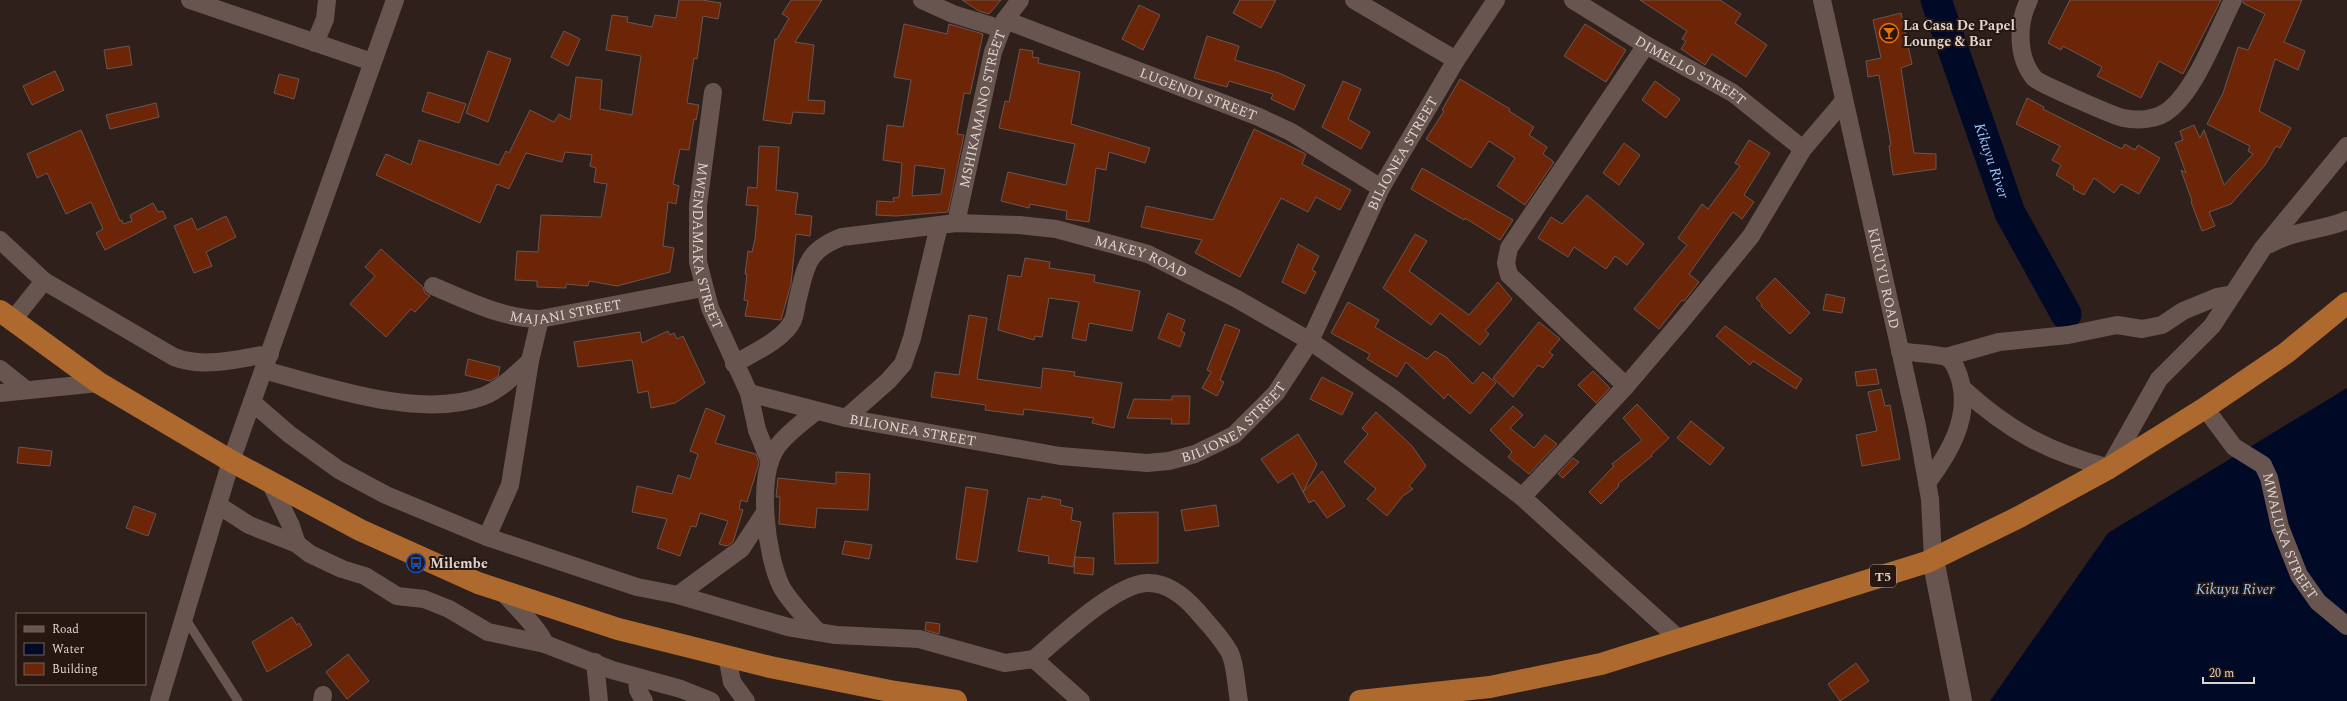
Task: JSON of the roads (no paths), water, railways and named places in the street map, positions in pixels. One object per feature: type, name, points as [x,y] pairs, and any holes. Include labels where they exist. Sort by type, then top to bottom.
[{"type":"highway","name":"T5","points":[[1360,701],[1490,687],[1601,664],[1934,559],[2109,468],[2205,408],[2286,353],[2347,303]]},
{"type":"highway","points":[[6,316],[99,383],[231,461],[360,530],[478,583],[618,629],[727,656],[896,697],[956,701]]},
{"type":"street","points":[[190,0],[372,62]]},
{"type":"street","points":[[315,43],[325,19],[327,0]]},
{"type":"street","points":[[159,701],[231,461],[395,0]]},
{"type":"street","name":"LUGENDI STREET","points":[[922,0],[953,14],[1004,24],[1259,117],[1291,132],[1381,188]]},
{"type":"street","name":"MSHIKAMANO STREET","points":[[846,418],[888,381],[903,364],[947,225],[993,52],[1004,24],[1020,0]]},
{"type":"street","points":[[1354,0],[1456,60]]},
{"type":"street","name":"BILIONEA STREET","points":[[749,393],[815,412],[1060,456],[1147,463],[1169,461],[1195,454],[1234,435],[1276,393],[1310,341],[1381,188],[1456,60],[1496,0]]},
{"type":"street","name":"DIMELLO STREET","points":[[1573,0],[1646,45],[1733,93],[1803,149]]},
{"type":"street","name":"KIKUYU ROAD","points":[[1822,0],[1843,102],[1917,426],[1930,499],[1934,559]]},
{"type":"street","points":[[2029,0],[2025,7],[2020,42],[2024,64],[2036,80],[2122,118],[2149,120],[2168,111],[2186,94],[2233,0]]},
{"type":"street","points":[[1626,386],[1509,275],[1506,262],[1509,248],[1646,45]]},
{"type":"street","name":"MWENDAMAKA STREET","points":[[713,92],[698,205],[698,262],[703,288],[734,364],[749,393],[757,430],[770,462]]},
{"type":"street","points":[[1522,497],[1626,386],[1751,236],[1803,149],[1843,102]]},
{"type":"street","points":[[1963,389],[1987,411],[2019,434],[2051,449],[2109,468],[2159,379],[2212,326],[2263,248],[2347,146]]},
{"type":"street","points":[[2263,248],[2287,234],[2333,226],[2347,220]]},
{"type":"street","name":"MAKEY ROAD","points":[[734,364],[766,346],[790,324],[793,320],[805,270],[811,256],[824,243],[842,237],[947,225],[1056,228],[1148,254],[1237,299],[1310,341],[1391,397],[1522,497],[1680,640]]},
{"type":"street","points":[[0,240],[44,281],[187,362],[202,364],[267,362],[337,389],[408,403],[456,404],[485,395],[514,376],[530,361]]},
{"type":"street","points":[[6,316],[44,281]]},
{"type":"street","name":"MAJANI STREET","points":[[433,286],[493,312],[522,319],[540,319],[703,288]]},
{"type":"street","points":[[1900,351],[1946,357],[1999,342],[2068,335],[2110,326],[2142,329],[2162,325],[2183,311],[2217,297],[2233,294]]},
{"type":"street","points":[[487,537],[510,485],[530,361],[540,319]]},
{"type":"street","points":[[1927,483],[1945,458],[1960,429],[1963,389],[1955,364],[1946,357]]},
{"type":"street","points":[[0,369],[25,389]]},
{"type":"street","points":[[0,393],[25,389],[99,383]]},
{"type":"street","points":[[252,402],[289,434],[339,470],[386,495],[487,537],[637,587],[678,595],[788,627],[836,635],[919,639],[1005,663],[1034,659],[1094,609],[1121,591],[1146,583],[1172,588],[1193,606],[1217,634],[1230,654],[1239,701]]},
{"type":"street","name":"MWALUKA STREET","points":[[2205,408],[2234,447],[2263,466],[2269,478],[2280,527],[2299,575],[2318,602],[2347,626]]},
{"type":"street","points":[[815,412],[777,447],[770,462],[764,514],[770,555],[781,587],[817,631]]},
{"type":"street","points":[[270,482],[291,526],[297,544]]},
{"type":"street","points":[[218,505],[249,525],[297,544],[310,554],[342,570],[365,576],[397,596],[424,599],[449,609],[488,632],[545,644],[577,658],[595,662],[612,670],[637,678],[681,689],[711,701]]},
{"type":"street","points":[[678,595],[741,549],[764,514]]},
{"type":"street","points":[[1934,559],[1961,701]]},
{"type":"street","points":[[502,591],[526,617],[545,644]]},
{"type":"street","points":[[727,656],[732,682],[746,701]]},
{"type":"street","points":[[1034,659],[1081,701]]},
{"type":"street","points":[[595,662],[599,701]]},
{"type":"street","points":[[637,678],[638,690],[644,701]]},
{"type":"lane","points":[[184,617],[238,701]]},
{"type":"water","name":"Kikuyu River","points":[[2347,388],[2347,701],[1990,701],[2108,533]]},
{"type":"waterway","name":"Kikuyu River","points":[[1936,0],[2010,213],[2066,314]]},
{"type":"place","name":"La Casa De Papel Lounge & Bar","points":[[1889,33]]},
{"type":"place","name":"Milembe","points":[[416,563]]}]
